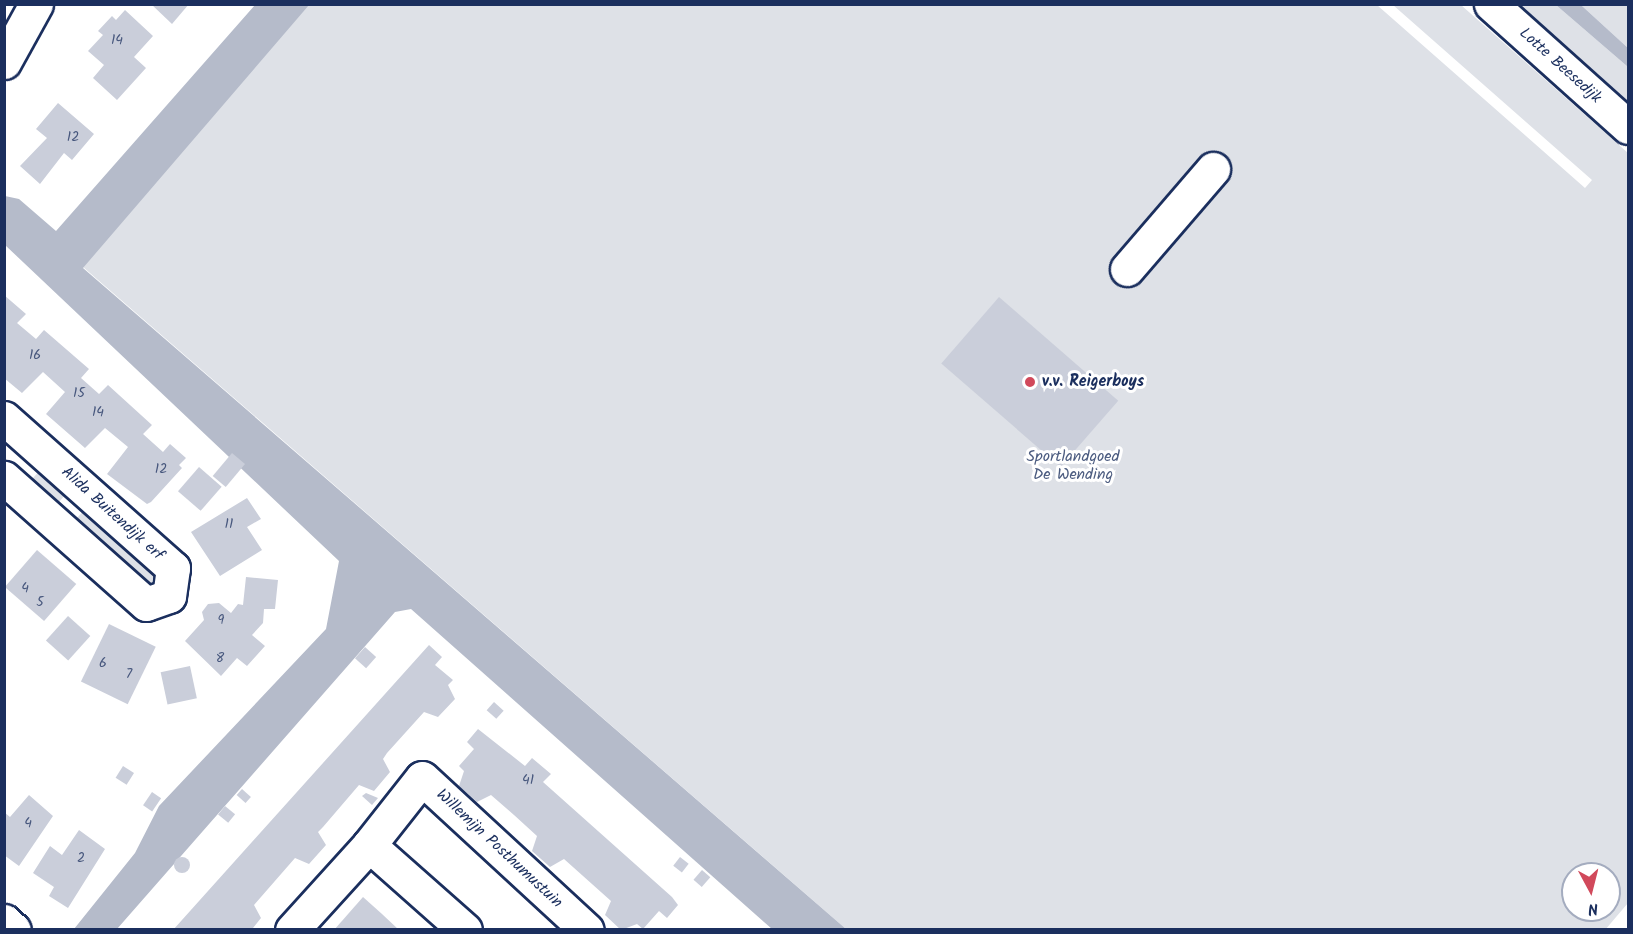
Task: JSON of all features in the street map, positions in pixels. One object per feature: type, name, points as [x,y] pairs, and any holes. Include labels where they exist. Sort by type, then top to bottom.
[{"type":"street","points":[[4,62],[36,4]]},
{"type":"street","name":"Lotte Beesedijk","points":[[1491,4],[1629,127]]},
{"type":"street","points":[[1126,269],[1213,170]]},
{"type":"street","name":"Alida Buitendijk erf","points":[[4,418],[173,568],[169,596],[146,604],[4,478]]},
{"type":"street","name":"Willemijn Posthumustuin","points":[[292,930],[369,845],[422,777],[587,930]]},
{"type":"street","points":[[369,845],[465,930]]},
{"type":"street","points":[[4,921],[14,930]]},
{"type":"green space","name":"Sportlandgoed De Wending","points":[[292,5],[1377,5],[1585,188],[1592,180],[1393,5],[1461,5],[1628,153],[1628,903],[1621,911],[1621,862],[1561,862],[1561,922],[1612,922],[1605,930],[846,929],[83,267]]},
{"type":"green space","points":[[1513,5],[1556,5],[1628,67],[1628,106]]},
{"type":"green space","points":[[1581,5],[1628,5],[1628,48]]},
{"type":"green space","points":[[50,459],[77,482],[47,515],[25,487]]},
{"type":"green space","points":[[95,498],[173,568],[143,602],[65,531]]},
{"type":"water","points":[[255,5],[309,5],[83,268],[846,929],[772,929],[411,609],[395,612],[117,929],[74,929],[135,853],[159,806],[326,629],[339,561],[5,245],[5,196],[19,199],[56,231]]},
{"type":"water","points":[[1556,5],[1581,5],[1628,48],[1628,67]]},
{"type":"building","points":[[151,4],[189,4],[172,24]]},
{"type":"building","points":[[125,10],[153,36],[134,57],[146,68],[117,100],[93,78],[104,65],[88,51],[103,35],[98,31],[112,16],[116,20]]},
{"type":"building","points":[[58,103],[94,134],[72,160],[64,153],[40,184],[20,166],[47,138],[36,129]]},
{"type":"building","points":[[4,295],[26,314],[17,323],[36,339],[44,330],[89,369],[81,378],[99,394],[108,385],[152,425],[143,434],[163,452],[170,444],[186,458],[179,465],[182,468],[151,502],[147,504],[107,474],[128,447],[105,428],[85,448],[46,414],[65,392],[43,372],[22,393],[4,378]]},
{"type":"building","name":"v.v. Reigerboys","points":[[999,297],[1118,401],[1061,467],[941,363]]},
{"type":"building","points":[[232,453],[245,464],[226,487],[213,476]]},
{"type":"building","points":[[199,467],[222,487],[201,511],[178,491]]},
{"type":"building","points":[[247,498],[261,519],[247,527],[262,550],[220,576],[191,532]]},
{"type":"building","points":[[37,550],[76,584],[44,621],[5,587]]},
{"type":"building","points":[[246,577],[278,580],[275,609],[264,609],[263,623],[252,635],[265,646],[247,666],[237,658],[221,676],[185,641],[204,620],[202,612],[208,604],[219,603],[231,613],[238,604],[243,605]]},
{"type":"building","points":[[68,616],[90,636],[68,661],[46,641]]},
{"type":"building","points":[[109,624],[156,647],[128,704],[81,682]]},
{"type":"building","points":[[429,645],[442,657],[435,665],[453,680],[448,685],[455,699],[438,717],[424,712],[387,753],[383,759],[390,772],[374,791],[359,785],[318,832],[326,845],[309,864],[295,858],[254,905],[261,918],[253,928],[173,930]]},
{"type":"building","points":[[365,647],[376,657],[366,668],[355,658]]},
{"type":"building","points":[[190,666],[197,698],[168,705],[161,672]]},
{"type":"building","points":[[494,702],[504,711],[496,719],[487,710]]},
{"type":"building","points":[[478,729],[525,766],[532,758],[551,774],[543,782],[672,897],[678,905],[667,918],[659,911],[643,929],[637,924],[621,930],[605,915],[611,901],[564,859],[550,867],[532,851],[537,836],[514,815],[491,795],[477,802],[459,786],[464,771],[459,766],[474,749],[467,742]]},
{"type":"building","points":[[123,766],[134,773],[127,785],[116,778]]},
{"type":"building","points":[[242,789],[251,797],[246,803],[237,795]]},
{"type":"building","points":[[152,792],[161,798],[152,811],[143,805]]},
{"type":"building","points":[[366,793],[378,798],[372,805],[362,796]]},
{"type":"building","points":[[29,795],[53,816],[19,866],[4,855],[4,812],[10,817]]},
{"type":"building","points":[[225,806],[235,814],[228,823],[218,815]]},
{"type":"building","points":[[79,830],[105,849],[68,908],[49,896],[54,887],[33,873],[50,846],[62,855]]},
{"type":"building","points":[[182,857],[188,859],[190,865],[188,871],[182,873],[176,871],[174,865],[176,859]]},
{"type":"building","points":[[680,857],[689,864],[682,872],[673,866]]},
{"type":"building","points":[[702,870],[710,877],[702,887],[693,880]]},
{"type":"building","points":[[363,897],[382,914],[399,930],[334,930]]},
{"type":"place","name":"v.v. Reigerboys","points":[[1030,382]]}]
